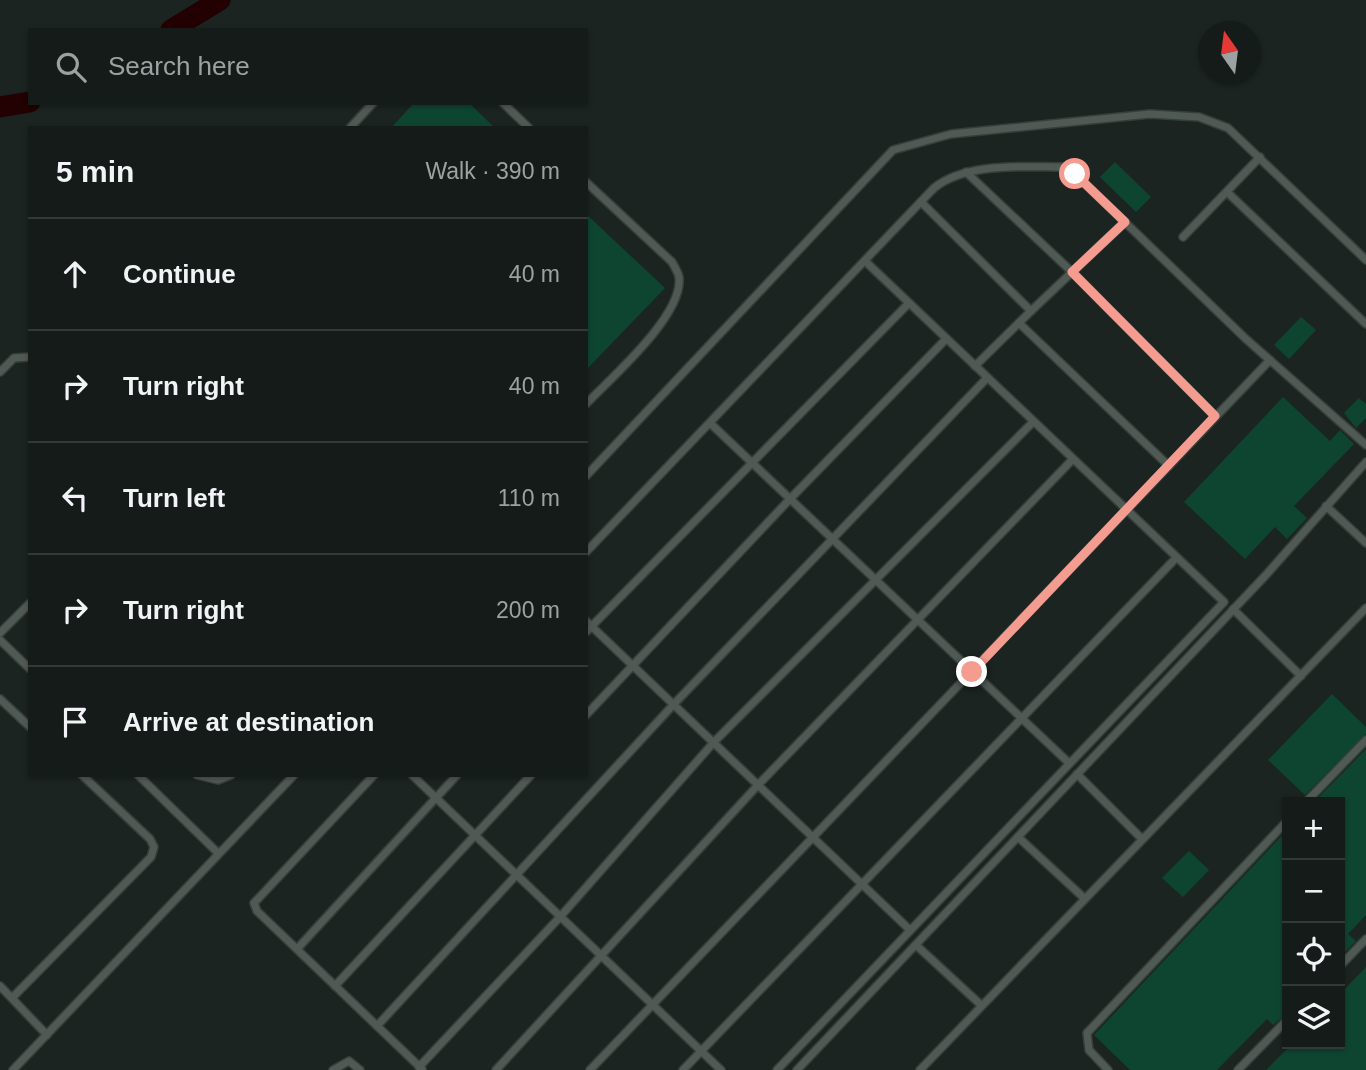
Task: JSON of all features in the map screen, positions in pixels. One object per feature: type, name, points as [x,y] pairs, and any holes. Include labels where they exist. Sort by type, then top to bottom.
[{"type":"lane","points":[[352,126],[371,105]]},
{"type":"lane","points":[[505,105],[527,126]]},
{"type":"lane","points":[[588,474],[893,150],[951,134],[1123,116],[1177,114],[1199,117],[1228,128],[1366,260]]},
{"type":"lane","points":[[1183,237],[1260,157]]},
{"type":"lane","points":[[588,550],[921,202],[944,180],[966,172],[1063,167],[1075,174],[1270,360],[1366,446]]},
{"type":"lane","points":[[966,172],[1072,272],[1215,416]]},
{"type":"lane","points":[[588,183],[672,262],[679,276],[677,293],[649,338],[588,402]]},
{"type":"lane","points":[[1227,192],[1366,324]]},
{"type":"lane","points":[[921,202],[1031,311]]},
{"type":"lane","points":[[975,366],[1125,222]]},
{"type":"lane","points":[[777,1070],[1223,604],[1220,597],[864,261]]},
{"type":"lane","points":[[909,303],[588,626],[633,665],[911,930]]},
{"type":"lane","points":[[1019,323],[1170,466]]},
{"type":"lane","points":[[588,713],[946,339]]},
{"type":"lane","points":[[0,372],[14,358],[28,357]]},
{"type":"lane","points":[[590,1070],[1270,360]]},
{"type":"lane","points":[[377,1026],[674,704],[987,377]]},
{"type":"lane","points":[[371,777],[255,900],[257,911],[421,1068],[560,917],[714,742],[1033,422]]},
{"type":"lane","points":[[710,423],[1069,763]]},
{"type":"lane","points":[[496,1070],[758,785],[1073,459]]},
{"type":"lane","points":[[797,1070],[1233,609],[1366,462]]},
{"type":"lane","points":[[1326,506],[1366,543]]},
{"type":"lane","points":[[683,1070],[1176,558]]},
{"type":"lane","points":[[0,633],[28,605]]},
{"type":"lane","points":[[920,1070],[1141,838],[1366,608]]},
{"type":"lane","points":[[1233,609],[1301,676]]},
{"type":"lane","points":[[0,640],[28,667]]},
{"type":"lane","points":[[0,699],[28,725]]},
{"type":"lane","points":[[1311,797],[1366,740]]},
{"type":"lane","points":[[1077,775],[1141,838]]},
{"type":"lane","points":[[12,998],[151,857],[154,847],[150,839],[84,777]]},
{"type":"lane","points":[[140,777],[218,853]]},
{"type":"lane","points":[[205,777],[218,780],[226,777]]},
{"type":"lane","points":[[13,1070],[292,777]]},
{"type":"lane","points":[[414,777],[721,1070]]},
{"type":"lane","points":[[297,948],[455,777]]},
{"type":"lane","points":[[335,986],[529,777]]},
{"type":"lane","points":[[1108,1070],[1089,1050],[1087,1032],[1282,826]]},
{"type":"lane","points":[[1018,837],[1084,898]]},
{"type":"lane","points":[[1345,961],[1366,939]]},
{"type":"lane","points":[[916,945],[981,1005]]},
{"type":"lane","points":[[0,986],[47,1035]]},
{"type":"lane","points":[[1238,1070],[1282,1025]]},
{"type":"lane","points":[[333,1070],[349,1061],[360,1070]]},
{"type":"building","points":[[412,105],[471,105],[493,126],[393,126]]},
{"type":"building","points":[[1115,162],[1151,197],[1136,212],[1100,177]]},
{"type":"building","points":[[588,216],[665,288],[588,368]]},
{"type":"building","points":[[1301,317],[1316,330],[1289,359],[1274,345]]},
{"type":"building","points":[[1283,397],[1330,441],[1340,430],[1354,444],[1294,506],[1307,518],[1287,539],[1275,527],[1245,559],[1184,502]]},
{"type":"building","points":[[1359,398],[1366,404],[1366,418],[1356,428],[1344,413]]},
{"type":"building","points":[[1332,694],[1366,727],[1366,734],[1305,795],[1268,760]]},
{"type":"building","points":[[1366,749],[1366,915],[1348,934],[1356,941],[1345,952],[1345,797],[1319,797]]},
{"type":"building","points":[[1282,835],[1282,1018],[1273,1025],[1267,1019],[1217,1070],[1130,1070],[1094,1035]]},
{"type":"building","points":[[1189,851],[1209,870],[1183,897],[1162,878]]},
{"type":"building","points":[[1366,967],[1366,1070],[1266,1070],[1287,1049],[1345,1049],[1345,989]]},
{"type":"waterway","points":[[174,28],[220,0]]},
{"type":"waterway","points":[[0,107],[28,102]]},
{"type":"route","points":[[972,672],[1215,416],[1072,272],[1125,222],[1075,174]]}]
